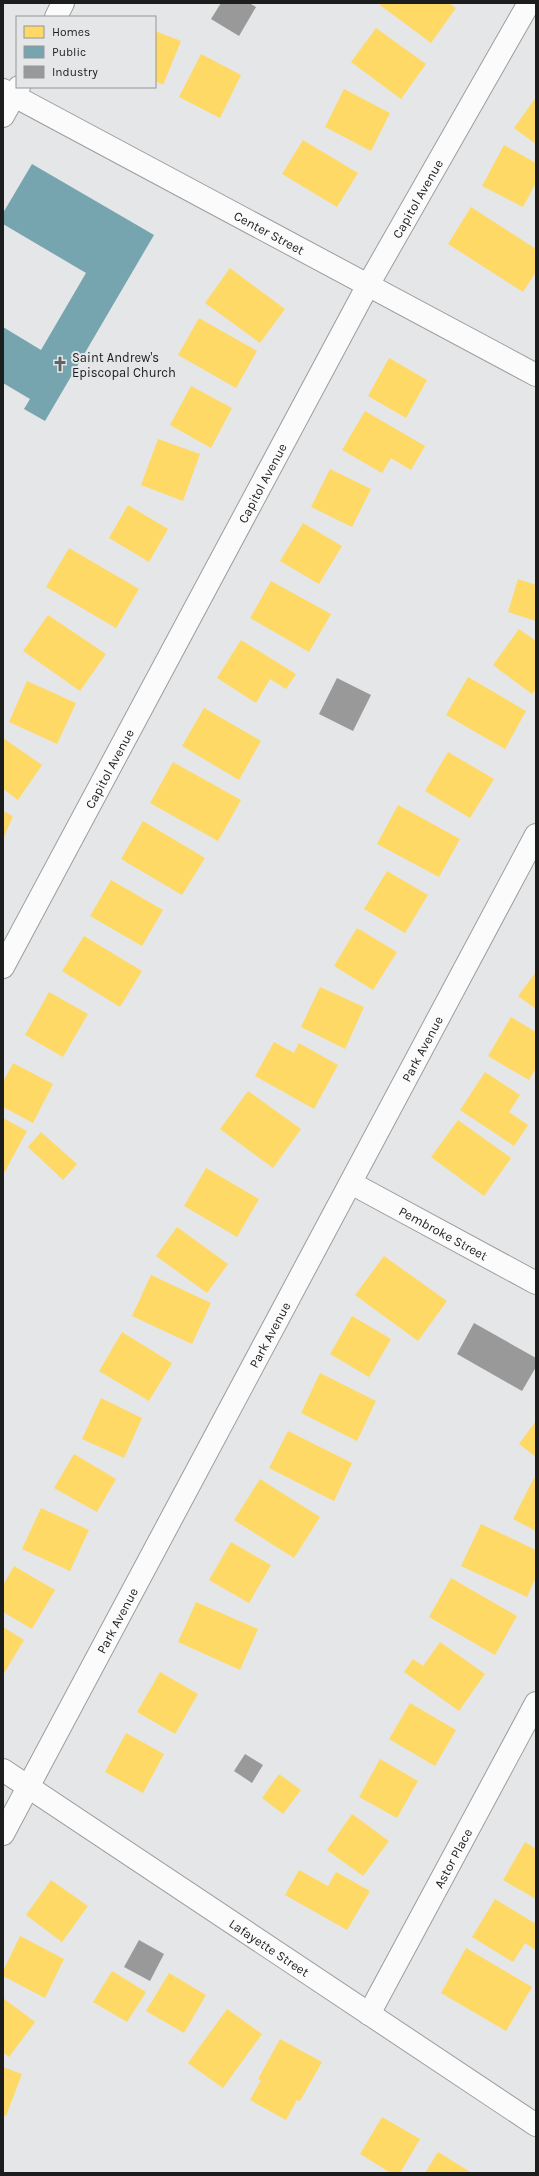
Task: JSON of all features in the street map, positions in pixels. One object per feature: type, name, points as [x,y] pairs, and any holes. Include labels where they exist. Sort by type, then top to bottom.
[{"type":"street","points":[[57,16],[64,3]]},
{"type":"street","name":"Capitol Avenue","points":[[3,967],[368,285],[529,3]]},
{"type":"street","points":[[3,116],[12,91]]},
{"type":"street","name":"Center Street","points":[[12,91],[536,375]]},
{"type":"street","name":"Park Avenue","points":[[3,1834],[536,835]]},
{"type":"street","name":"Pembroke Street","points":[[350,1183],[536,1283]]},
{"type":"street","name":"Astor Place","points":[[369,2014],[536,1703]]},
{"type":"street","name":"Lafayette Street","points":[[3,1770],[536,2125]]},
{"type":"building: Homes","points":[[381,3],[449,3],[456,8],[431,43],[380,5]]},
{"type":"building: Homes","points":[[376,28],[426,64],[401,99],[351,62]]},
{"type":"building: Homes","points":[[156,31],[181,41],[163,85],[156,82]]},
{"type":"building: Homes","points":[[201,54],[241,75],[220,118],[179,97]]},
{"type":"building: Homes","points":[[344,89],[390,113],[371,151],[325,127]]},
{"type":"building: Homes","points":[[536,97],[536,144],[514,128]]},
{"type":"building: Homes","points":[[303,140],[358,173],[337,207],[282,174]]},
{"type":"building: Homes","points":[[504,145],[536,163],[536,183],[523,207],[482,186]]},
{"type":"building: Homes","points":[[471,207],[536,249],[536,272],[523,292],[448,244]]},
{"type":"building: Homes","points":[[230,268],[285,309],[260,343],[205,303]]},
{"type":"building: Homes","points":[[199,318],[257,351],[236,388],[178,355]]},
{"type":"building: Homes","points":[[389,358],[427,380],[406,418],[368,396]]},
{"type":"building: Homes","points":[[191,386],[232,408],[211,448],[170,425]]},
{"type":"building: Homes","points":[[365,411],[425,446],[411,470],[391,458],[382,473],[342,450]]},
{"type":"building: Homes","points":[[158,439],[200,454],[183,501],[141,485]]},
{"type":"building: Homes","points":[[330,469],[371,489],[352,527],[311,507]]},
{"type":"building: Homes","points":[[128,505],[168,529],[149,562],[109,538]]},
{"type":"building: Homes","points":[[303,523],[342,546],[319,584],[280,561]]},
{"type":"building: Homes","points":[[69,548],[139,589],[116,628],[46,587]]},
{"type":"building: Homes","points":[[518,579],[536,585],[536,621],[508,612]]},
{"type":"building: Homes","points":[[271,581],[331,614],[309,652],[250,618]]},
{"type":"building: Homes","points":[[48,615],[106,654],[80,691],[23,651]]},
{"type":"building: Homes","points":[[519,629],[536,641],[536,689],[532,694],[493,665]]},
{"type":"building: Homes","points":[[241,640],[296,674],[286,689],[270,679],[256,703],[217,678]]},
{"type":"building: Homes","points":[[468,677],[526,711],[505,749],[446,715]]},
{"type":"building: Homes","points":[[27,681],[76,703],[57,744],[9,722]]},
{"type":"building: Homes","points":[[204,708],[261,741],[239,780],[182,746]]},
{"type":"building: Homes","points":[[3,738],[42,765],[18,800],[3,789]]},
{"type":"building: Homes","points":[[448,752],[494,779],[470,818],[425,791]]},
{"type":"building: Homes","points":[[173,762],[241,800],[218,841],[150,803]]},
{"type":"building: Homes","points":[[398,805],[460,839],[439,877],[377,844]]},
{"type":"building: Homes","points":[[3,811],[13,816],[3,839]]},
{"type":"building: Homes","points":[[143,821],[205,858],[182,895],[121,859]]},
{"type":"building: Homes","points":[[387,871],[428,895],[405,933],[364,909]]},
{"type":"building: Homes","points":[[111,880],[163,910],[142,946],[90,916]]},
{"type":"building: Homes","points":[[357,928],[397,952],[373,990],[334,966]]},
{"type":"building: Homes","points":[[84,936],[142,971],[120,1007],[62,971]]},
{"type":"building: Homes","points":[[536,972],[536,1009],[518,996]]},
{"type":"building: Homes","points":[[320,987],[364,1007],[345,1049],[301,1027]]},
{"type":"building: Homes","points":[[49,992],[88,1014],[63,1057],[25,1035]]},
{"type":"building: Homes","points":[[511,1017],[536,1032],[536,1068],[529,1080],[488,1056]]},
{"type":"building: Homes","points":[[274,1042],[294,1053],[299,1043],[338,1065],[314,1109],[255,1076]]},
{"type":"building: Homes","points":[[13,1063],[53,1084],[33,1123],[3,1107],[3,1082]]},
{"type":"building: Homes","points":[[485,1072],[520,1095],[509,1112],[528,1125],[514,1146],[460,1110]]},
{"type":"building: Homes","points":[[248,1091],[301,1129],[273,1168],[220,1129]]},
{"type":"building: Homes","points":[[3,1118],[27,1131],[3,1175]]},
{"type":"building: Homes","points":[[458,1120],[511,1158],[484,1196],[431,1157]]},
{"type":"building: Homes","points":[[41,1132],[77,1164],[63,1180],[28,1147]]},
{"type":"building: Homes","points":[[206,1168],[259,1199],[237,1237],[184,1206]]},
{"type":"building: Homes","points":[[177,1227],[228,1264],[207,1293],[156,1256]]},
{"type":"building: Homes","points":[[384,1256],[447,1301],[418,1341],[355,1295]]},
{"type":"building: Homes","points":[[151,1275],[211,1303],[192,1344],[132,1316]]},
{"type":"building: Homes","points":[[352,1316],[391,1339],[369,1377],[330,1354]]},
{"type":"building: Homes","points":[[122,1332],[172,1363],[149,1401],[99,1371]]},
{"type":"building: Homes","points":[[320,1373],[376,1401],[357,1441],[301,1413]]},
{"type":"building: Homes","points":[[101,1398],[142,1418],[124,1458],[82,1439]]},
{"type":"building: Homes","points":[[536,1421],[536,1457],[519,1444]]},
{"type":"building: Homes","points":[[288,1431],[352,1463],[334,1501],[269,1468]]},
{"type":"building: Homes","points":[[74,1454],[116,1479],[97,1512],[54,1488]]},
{"type":"building: Homes","points":[[534,1478],[536,1479],[536,1531],[513,1519]]},
{"type":"building: Homes","points":[[260,1479],[320,1517],[294,1558],[234,1520]]},
{"type":"building: Homes","points":[[41,1508],[89,1530],[70,1571],[22,1549]]},
{"type":"building: Homes","points":[[481,1524],[536,1550],[536,1577],[527,1597],[461,1566]]},
{"type":"building: Homes","points":[[231,1542],[271,1565],[249,1603],[209,1580]]},
{"type":"building: Homes","points":[[14,1566],[55,1590],[32,1629],[3,1612],[3,1585]]},
{"type":"building: Homes","points":[[451,1578],[517,1616],[495,1655],[429,1617]]},
{"type":"building: Homes","points":[[196,1602],[258,1629],[240,1670],[178,1642]]},
{"type":"building: Homes","points":[[3,1627],[24,1640],[3,1675]]},
{"type":"building: Homes","points":[[440,1642],[485,1674],[459,1711],[404,1672],[413,1659],[423,1666]]},
{"type":"building: Homes","points":[[160,1672],[198,1694],[175,1734],[137,1712]]},
{"type":"building: Homes","points":[[410,1703],[456,1730],[435,1766],[389,1739]]},
{"type":"building: Homes","points":[[126,1733],[164,1754],[143,1793],[105,1772]]},
{"type":"building: Homes","points":[[380,1759],[418,1781],[397,1818],[359,1797]]},
{"type":"building: Homes","points":[[279,1774],[301,1790],[283,1814],[262,1798]]},
{"type":"building: Homes","points":[[352,1814],[389,1841],[363,1876],[327,1850]]},
{"type":"building: Homes","points":[[525,1842],[536,1849],[536,1899],[503,1880]]},
{"type":"building: Homes","points":[[299,1870],[328,1886],[336,1872],[370,1891],[347,1930],[285,1895]]},
{"type":"building: Homes","points":[[51,1880],[88,1906],[62,1942],[26,1915]]},
{"type":"building: Homes","points":[[495,1899],[536,1924],[536,1950],[525,1943],[513,1962],[472,1937]]},
{"type":"building: Homes","points":[[20,1936],[64,1959],[45,1998],[3,1976],[3,1971]]},
{"type":"building: Homes","points":[[466,1948],[532,1987],[506,2031],[441,1993]]},
{"type":"building: Homes","points":[[112,1971],[146,1992],[127,2022],[93,2002]]},
{"type":"building: Homes","points":[[169,1973],[206,1995],[184,2033],[146,2011]]},
{"type":"building: Homes","points":[[3,1998],[35,2022],[9,2057],[3,2052]]},
{"type":"building: Homes","points":[[227,2009],[262,2034],[223,2088],[188,2063]]},
{"type":"building: Homes","points":[[280,2039],[322,2062],[300,2101],[297,2100],[286,2120],[250,2100],[261,2080],[258,2079]]},
{"type":"building: Homes","points":[[3,2067],[22,2074],[6,2116],[3,2115]]},
{"type":"building: Homes","points":[[382,2117],[420,2139],[400,2173],[391,2173],[360,2154]]},
{"type":"building: Homes","points":[[438,2152],[472,2173],[425,2173]]},
{"type":"building: Public","points":[[32,164],[154,235],[45,421],[24,409],[30,399],[3,383],[3,327],[41,350],[86,273],[3,224],[3,213]]},
{"type":"building: Industry","points":[[221,3],[249,3],[256,7],[239,36],[211,19]]},
{"type":"building: Industry","points":[[337,678],[371,695],[353,731],[319,714]]},
{"type":"building: Industry","points":[[474,1323],[536,1358],[536,1367],[522,1391],[457,1354]]},
{"type":"building: Industry","points":[[245,1754],[263,1765],[252,1783],[234,1771]]},
{"type":"building: Industry","points":[[139,1940],[164,1954],[150,1981],[124,1967]]},
{"type":"place","name":"Saint Andrew's Episcopal Church","points":[[60,364]]}]
